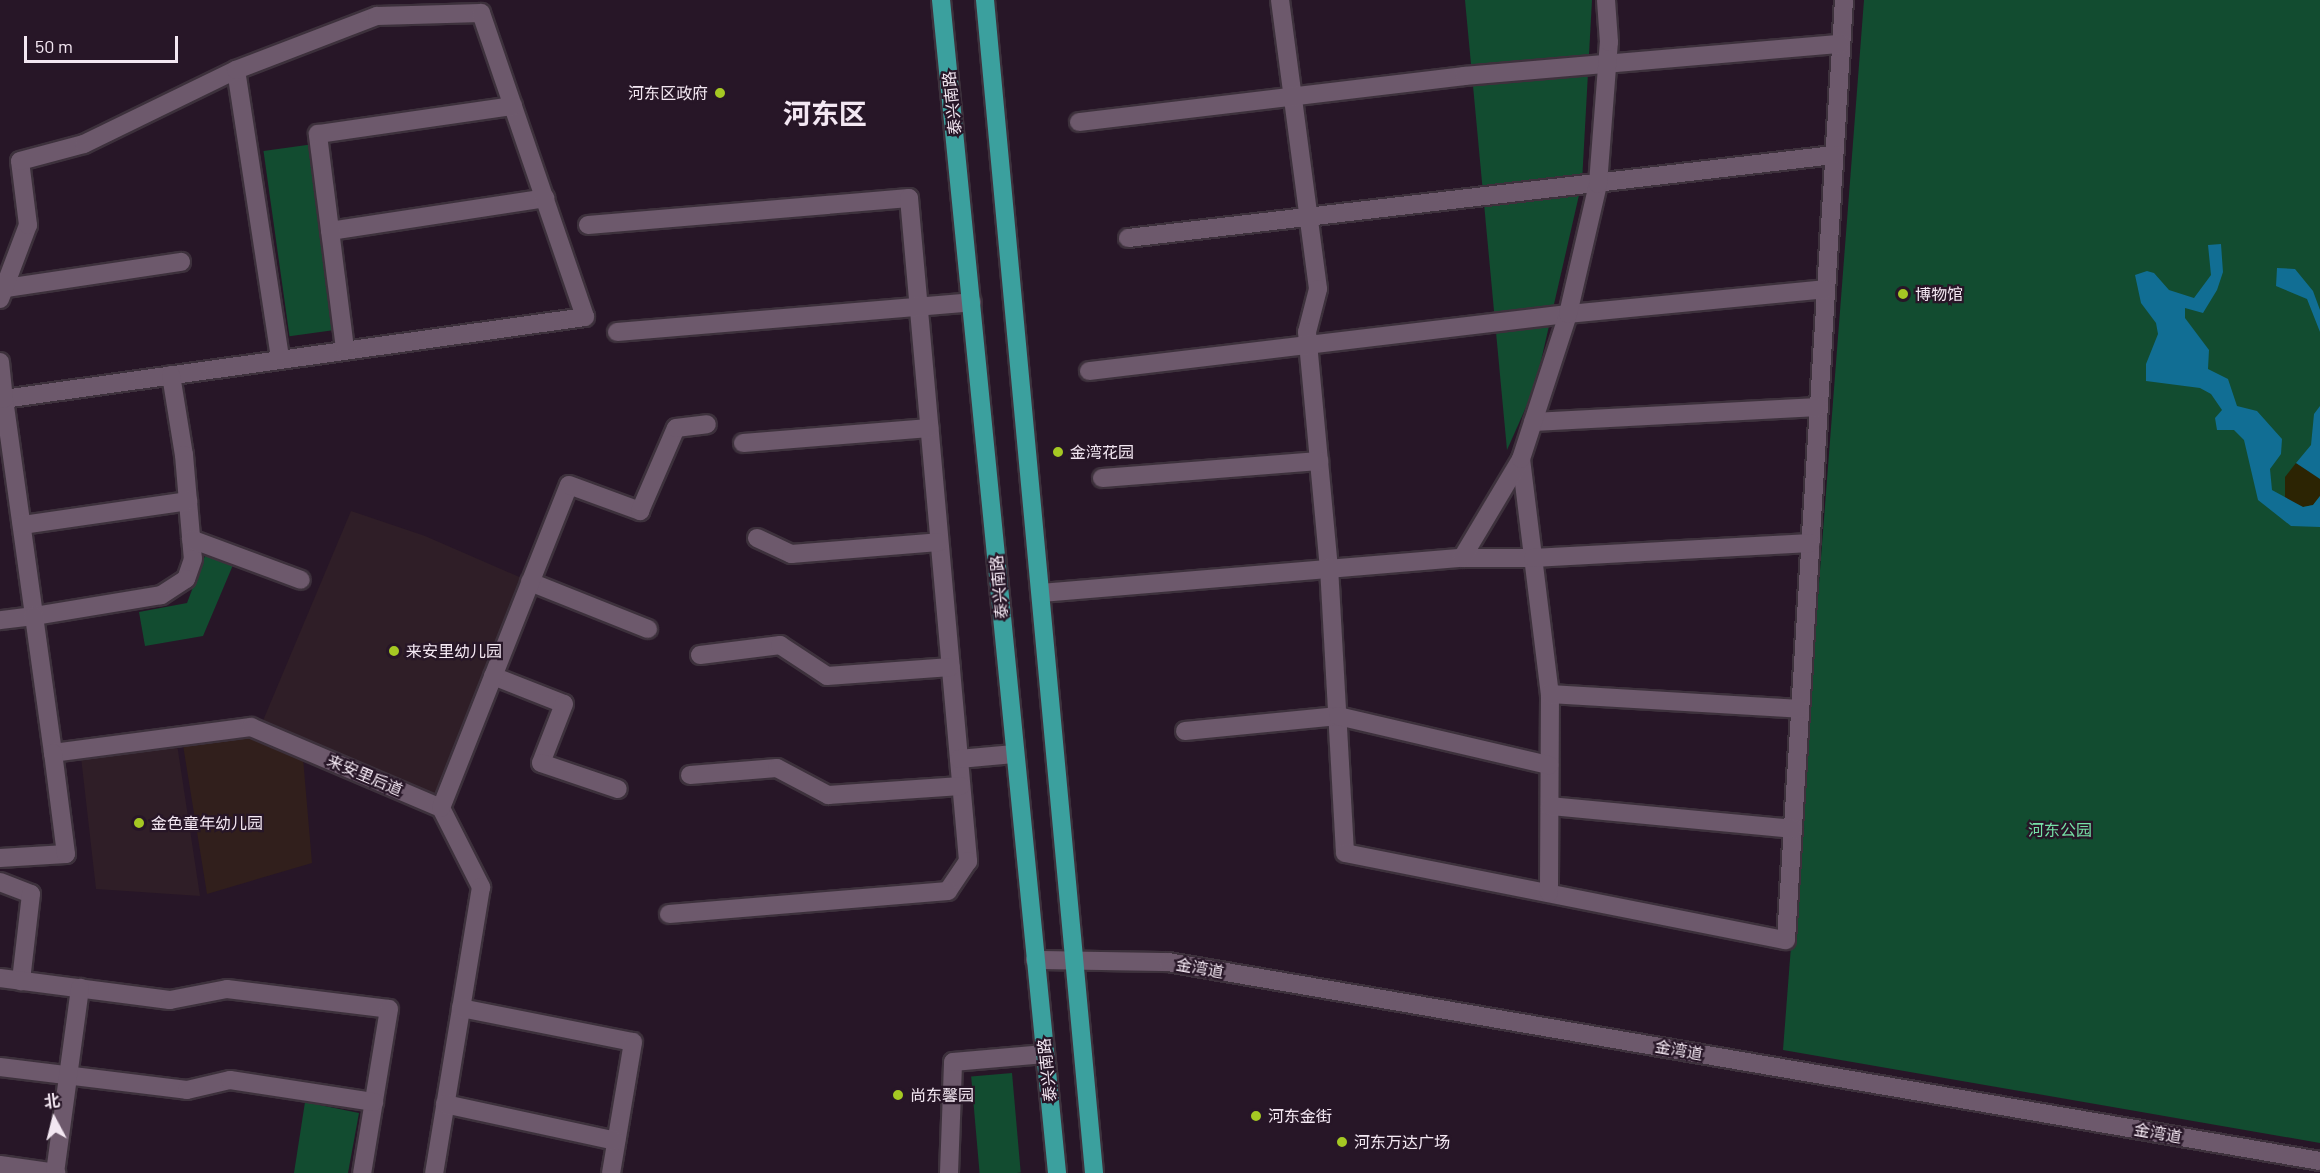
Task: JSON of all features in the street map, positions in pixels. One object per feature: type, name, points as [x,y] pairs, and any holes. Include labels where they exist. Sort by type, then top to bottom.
[{"type":"main road","name":"泰兴南路","points":[[941,0],[1057,1173]]},
{"type":"main road","points":[[985,0],[1041,593],[1072,958],[1094,1173]]},
{"type":"street","points":[[1280,0],[1318,289],[1307,332],[1329,567],[1345,853],[1786,940],[1844,0]]},
{"type":"street","points":[[1462,558],[1521,459],[1568,314],[1598,184],[1610,42],[1606,0]]},
{"type":"street","points":[[3,294],[28,225],[20,160],[84,144],[236,70],[377,16],[481,13],[585,317],[345,349],[4,399]]},
{"type":"street","points":[[1079,122],[1464,76],[1607,66],[1841,44]]},
{"type":"street","points":[[236,70],[280,359]]},
{"type":"street","points":[[345,349],[318,134],[513,106]]},
{"type":"street","points":[[1128,238],[1309,219],[1834,155]]},
{"type":"street","points":[[330,231],[545,198]]},
{"type":"street","points":[[588,225],[909,198],[968,861],[948,891],[669,914]]},
{"type":"street","points":[[3,294],[181,262]]},
{"type":"street","points":[[1089,371],[1568,314],[1826,289]]},
{"type":"street","points":[[617,332],[972,302]]},
{"type":"street","points":[[0,362],[66,854],[0,858]]},
{"type":"street","points":[[0,620],[161,595],[186,579],[193,559],[188,501],[171,375]]},
{"type":"street","points":[[1533,422],[1819,407]]},
{"type":"street","points":[[434,1173],[481,887],[441,807],[568,485],[640,511],[676,428],[707,424]]},
{"type":"street","points":[[743,443],[929,428]]},
{"type":"street","points":[[1521,459],[1550,694],[1549,893]]},
{"type":"street","points":[[1102,478],[1319,461]]},
{"type":"street","points":[[22,525],[188,501]]},
{"type":"street","points":[[757,538],[791,554],[939,542]]},
{"type":"street","points":[[191,539],[301,580]]},
{"type":"street","points":[[1041,593],[1329,567],[1462,558],[1533,558],[1811,543]]},
{"type":"street","points":[[530,582],[648,629]]},
{"type":"street","points":[[700,656],[780,645],[827,676],[951,667]]},
{"type":"street","points":[[493,676],[564,704],[541,763],[618,789]]},
{"type":"street","points":[[1550,694],[1800,709]]},
{"type":"street","points":[[1185,731],[1338,716],[1549,765]]},
{"type":"street","name":"来安里后道","points":[[53,753],[251,727],[441,807]]},
{"type":"street","points":[[959,759],[1014,754]]},
{"type":"street","points":[[690,775],[777,768],[828,795],[961,786]]},
{"type":"street","points":[[1550,806],[1793,829]]},
{"type":"street","points":[[0,882],[31,894],[21,981]]},
{"type":"street","name":"金湾道","points":[[1035,960],[1072,958],[1168,962],[2320,1161]]},
{"type":"street","points":[[0,978],[170,1000],[227,989],[389,1009],[362,1173]]},
{"type":"street","points":[[0,1165],[56,1173],[80,988]]},
{"type":"street","points":[[461,1008],[633,1042],[611,1173]]},
{"type":"street","points":[[949,1173],[953,1062],[1045,1054]]},
{"type":"street","points":[[0,1067],[188,1090],[230,1080],[374,1102]]},
{"type":"street","points":[[445,1104],[616,1141]]},
{"type":"shaded area","name":"来安里幼儿园","points":[[351,511],[425,536],[524,579],[438,797],[262,723]]},
{"type":"shaded area","points":[[250,733],[303,758],[312,863],[207,894],[183,745]]},
{"type":"shaded area","name":"金色童年幼儿园","points":[[177,744],[200,896],[96,889],[81,757]]},
{"type":"green space","points":[[1465,0],[1592,0],[1582,182],[1535,387],[1507,450]]},
{"type":"green space","name":"河东公园","points":[[1864,0],[2320,0],[2320,1143],[1783,1050]]},
{"type":"green space","points":[[314,144],[340,329],[290,336],[263,151]]},
{"type":"green space","points":[[206,553],[233,565],[203,636],[145,646],[139,612],[187,603]]},
{"type":"green space","points":[[1012,1073],[1021,1173],[980,1173],[971,1077]]},
{"type":"green space","points":[[305,1102],[359,1113],[348,1173],[294,1173]]},
{"type":"sand","points":[[2296,463],[2320,478],[2320,496],[2313,505],[2303,507],[2285,499],[2285,477]]},
{"type":"water","points":[[2221,244],[2223,272],[2217,290],[2203,313],[2185,308],[2185,318],[2209,350],[2208,369],[2228,379],[2237,406],[2257,411],[2282,439],[2281,454],[2270,469],[2272,490],[2303,507],[2313,505],[2320,496],[2320,527],[2291,526],[2258,500],[2244,440],[2234,430],[2217,430],[2215,418],[2222,410],[2211,394],[2200,388],[2146,381],[2146,364],[2158,334],[2156,323],[2141,303],[2135,275],[2147,271],[2154,273],[2169,290],[2194,298],[2211,275],[2208,245]]},
{"type":"water","points":[[2277,268],[2295,269],[2313,291],[2320,310],[2320,332],[2307,299],[2276,286]]},
{"type":"water","points":[[2320,406],[2320,479],[2296,463],[2311,445],[2314,414]]},
{"type":"place","name":"河东区政府","points":[[720,93]]},
{"type":"place","name":"博物馆","points":[[1903,294]]},
{"type":"place","name":"金湾花园","points":[[1058,452]]},
{"type":"place","name":"来安里幼儿园","points":[[394,651]]},
{"type":"place","name":"金色童年幼儿园","points":[[139,823]]},
{"type":"place","name":"尚东馨园","points":[[898,1095]]},
{"type":"place","name":"河东金街","points":[[1256,1116]]},
{"type":"place","name":"河东万达广场","points":[[1342,1142]]},
{"type":"district","name":"河东区","points":[[825,113]]}]
